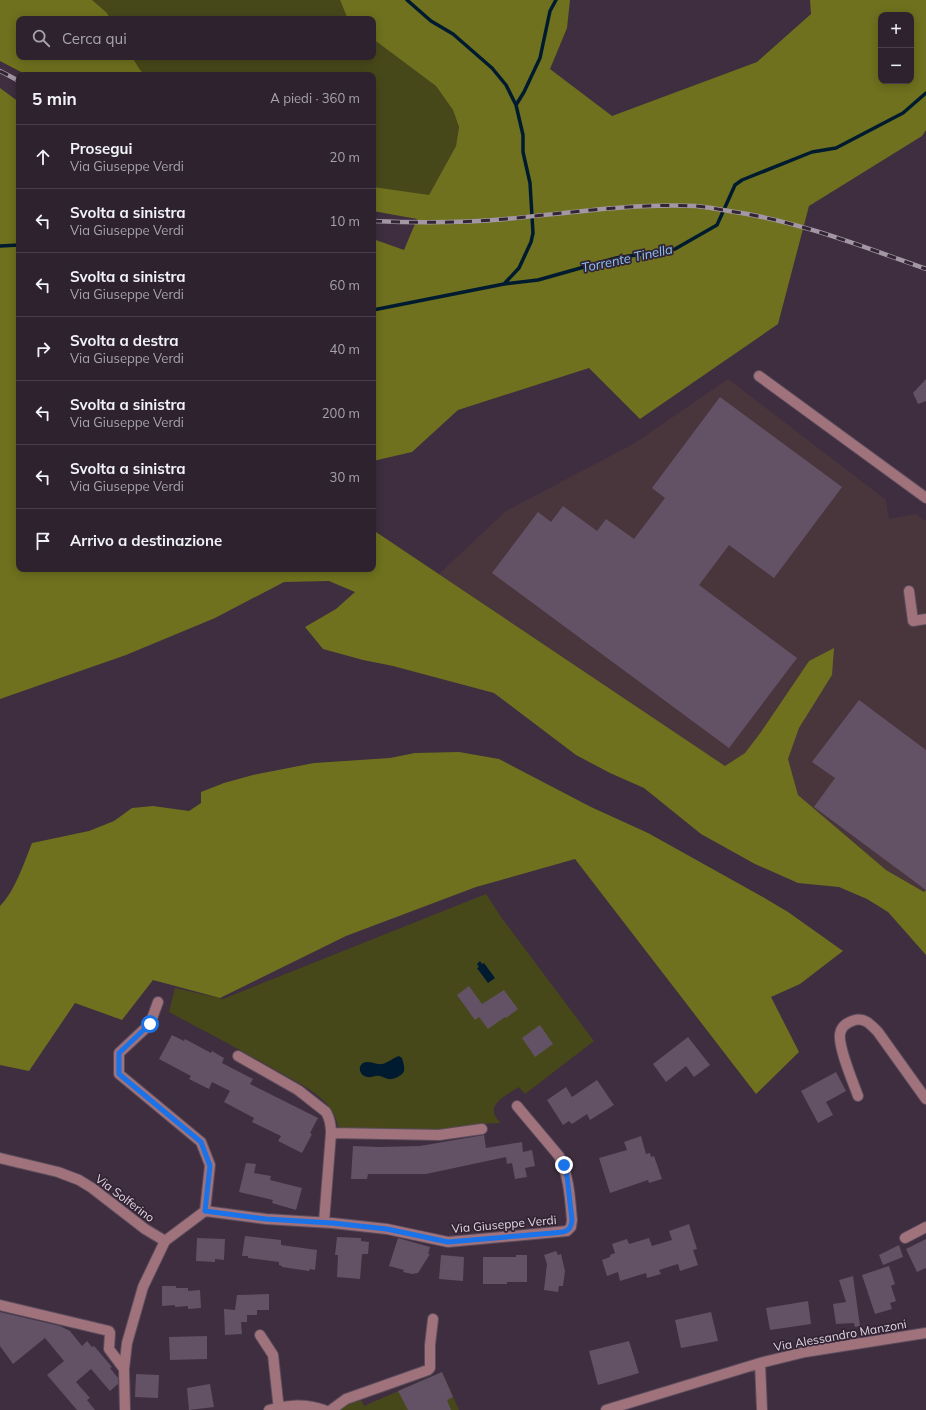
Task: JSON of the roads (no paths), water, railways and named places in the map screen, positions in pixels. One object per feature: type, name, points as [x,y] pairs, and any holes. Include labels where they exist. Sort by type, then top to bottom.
[{"type":"street","points":[[759,376],[926,498]]},
{"type":"street","points":[[909,591],[913,621],[926,619]]},
{"type":"street","points":[[125,1410],[124,1369],[127,1343],[143,1287],[165,1241],[205,1211],[210,1166],[201,1142],[119,1074],[119,1053],[150,1024],[158,1002]]},
{"type":"street","points":[[858,1096],[840,1044],[840,1033],[843,1027],[849,1022],[857,1019],[865,1020],[878,1032],[926,1099]]},
{"type":"street","points":[[238,1056],[291,1086],[326,1112],[331,1126],[331,1133],[324,1222]]},
{"type":"street","name":"Via Giuseppe Verdi","points":[[205,1211],[266,1219],[324,1222],[387,1229],[448,1242],[567,1231],[571,1227],[572,1220],[567,1176],[564,1165],[559,1156],[517,1106]]},
{"type":"street","points":[[331,1133],[439,1135],[482,1129]]},
{"type":"street","name":"Via Solferino","points":[[0,1158],[58,1172],[79,1180],[92,1188],[145,1229],[165,1241]]},
{"type":"street","points":[[905,1238],[926,1227]]},
{"type":"street","points":[[0,1305],[109,1331],[109,1349],[124,1369]]},
{"type":"street","points":[[331,1410],[346,1399],[428,1370],[430,1368],[432,1319]]},
{"type":"street","name":"Via Alessandro Manzoni","points":[[606,1410],[760,1363],[805,1352],[926,1333]]},
{"type":"street","points":[[260,1335],[273,1355],[276,1409],[304,1405],[324,1410]]},
{"type":"street","name":"Via Alessandro Manzoni","points":[[760,1363],[762,1410]]},
{"type":"water","points":[[480,961],[482,964],[484,963],[495,978],[488,983],[477,968],[479,967],[477,964]]},
{"type":"water","points":[[399,1056],[402,1058],[404,1071],[395,1078],[388,1079],[380,1076],[367,1077],[360,1071],[360,1067],[363,1063],[368,1062],[382,1064]]},
{"type":"waterway","points":[[407,0],[431,21],[453,34],[492,68],[506,85],[516,105],[523,135],[523,152],[530,183],[533,233],[531,242],[519,268],[504,284]]},
{"type":"waterway","points":[[516,105],[524,92],[540,58],[550,11],[556,0]]},
{"type":"waterway","name":"Torrente Tinella","points":[[376,309],[504,284],[538,280],[616,258],[675,249],[717,225],[735,185],[742,180],[812,152],[836,148],[903,113],[926,93]]},
{"type":"waterway","name":"Torrente Tinella","points":[[0,246],[16,245]]},
{"type":"railway","points":[[0,71],[16,79]]},
{"type":"railway","points":[[376,221],[473,221],[625,207],[673,205],[696,206],[755,215],[780,221],[829,235],[926,269]]}]
